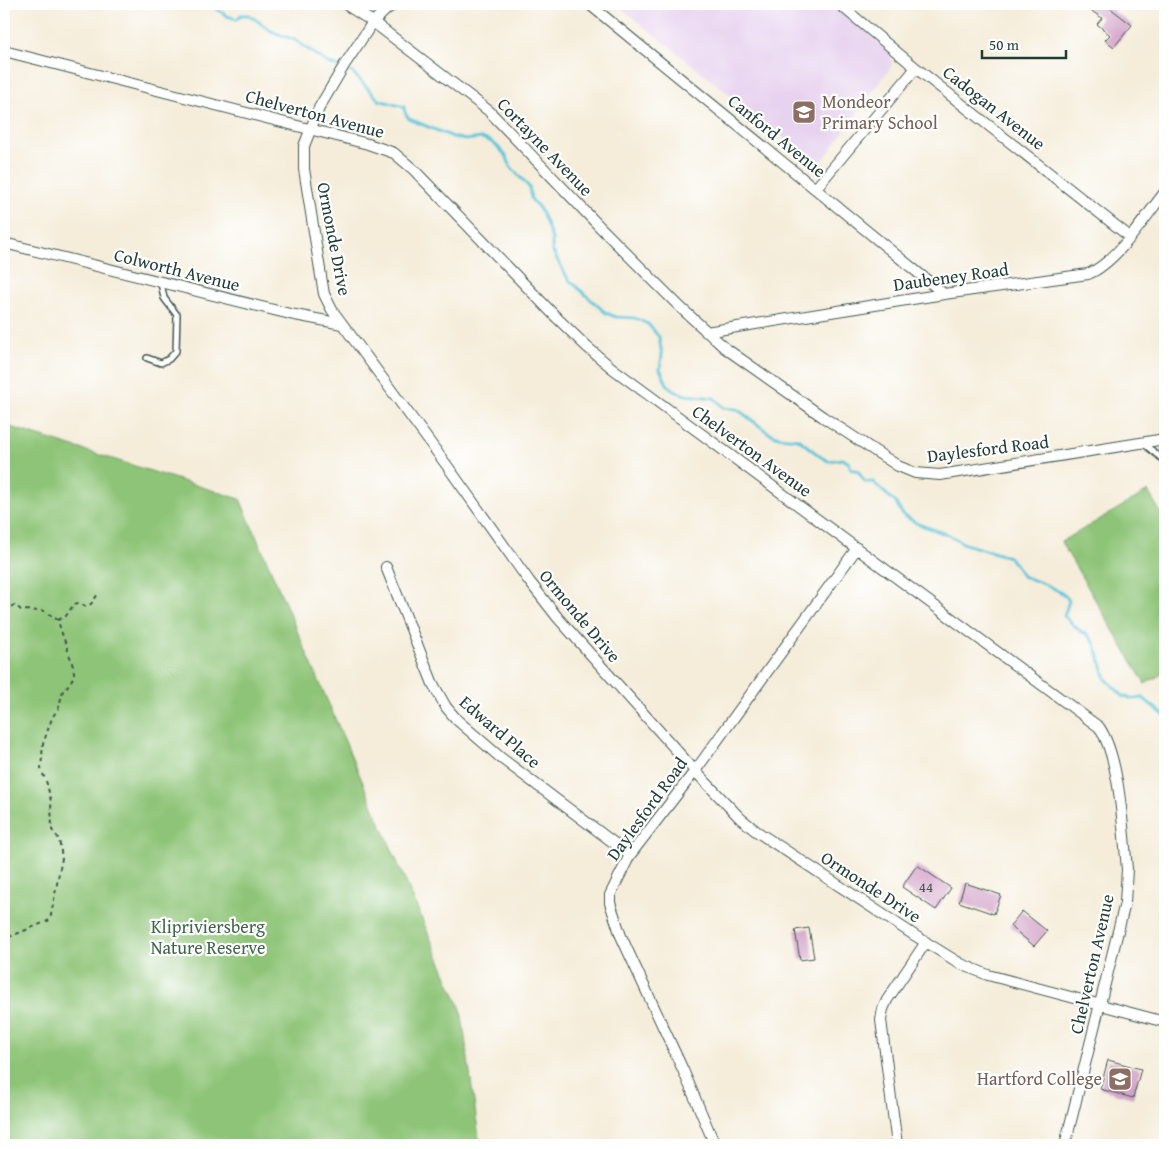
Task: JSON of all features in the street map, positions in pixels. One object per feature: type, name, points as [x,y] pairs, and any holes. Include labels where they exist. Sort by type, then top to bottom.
[{"type":"street","name":"Cortayne Avenue","points":[[345,4],[373,22],[489,111],[600,227],[706,332]]},
{"type":"street","name":"Ormonde Drive","points":[[396,4],[387,9],[373,22],[345,64],[319,108],[304,146],[303,159],[321,276],[327,302],[558,618],[695,771],[740,818],[756,831],[961,964],[988,975],[1165,1022]]},
{"type":"street","name":"Canford Avenue","points":[[589,4],[944,294]]},
{"type":"street","name":"Cadogan Avenue","points":[[839,4],[916,68],[1130,237]]},
{"type":"street","name":"Chelverton Avenue","points":[[4,51],[368,144],[401,157],[587,347],[636,387],[1091,719],[1106,736],[1113,760],[1120,804],[1127,886],[1125,903],[1065,1145]]},
{"type":"street","points":[[816,188],[916,68]]},
{"type":"street","name":"Daubeney Road","points":[[706,332],[944,294],[1088,274],[1104,265],[1130,237],[1165,192]]},
{"type":"street","name":"Colworth Avenue","points":[[4,243],[290,314],[342,324]]},
{"type":"street","name":"Daylesford Road","points":[[706,332],[746,363],[823,417],[898,466],[915,473],[940,475],[1144,444],[1165,439]]},
{"type":"street","name":"Daylesford Road","points":[[714,1145],[683,1070],[622,936],[610,903],[612,888],[630,855],[695,771],[857,548]]},
{"type":"street","name":"Edward Place","points":[[386,567],[433,684],[446,707],[457,720],[501,758],[630,855]]},
{"type":"street","points":[[898,1145],[881,1020],[883,1009],[888,1000],[926,942]]},
{"type":"lane","points":[[147,358],[162,363],[169,359],[176,351],[177,315],[164,298],[161,283]]},
{"type":"lane","points":[[1144,444],[1165,461]]},
{"type":"path","points":[[58,620],[66,616],[74,604],[79,603],[85,606],[90,604],[98,594]]},
{"type":"path","points":[[4,610],[15,605],[21,610],[44,610],[58,620],[73,666],[74,675],[67,688],[63,690],[59,707],[52,718],[43,744],[41,769],[51,801],[52,830],[60,839],[62,858],[50,920],[9,937],[4,944]]},
{"type":"shaded area","name":"Mondeor Primary School","points":[[616,4],[833,4],[890,51],[892,65],[823,160],[811,160]]},
{"type":"green space","name":"Klipriviersberg Nature Reserve","points":[[4,425],[240,499],[461,1009],[480,1145],[4,1145]]},
{"type":"green space","points":[[1148,491],[1165,520],[1165,672],[1145,684],[1061,542]]},
{"type":"building","points":[[1081,4],[1105,4],[1132,25],[1114,47],[1105,40],[1110,35],[1097,24],[1102,18]]},
{"type":"building","points":[[917,865],[951,888],[936,910],[902,887]]},
{"type":"building","points":[[965,883],[1001,895],[994,914],[959,902]]},
{"type":"building","points":[[1022,911],[1047,931],[1034,946],[1010,926]]},
{"type":"building","points":[[809,928],[814,958],[800,960],[795,930]]},
{"type":"building","name":"Hartford College","points":[[1108,1060],[1141,1069],[1133,1098],[1100,1089]]},
{"type":"waterway","points":[[209,4],[227,16],[237,19],[241,15],[249,15],[273,32],[295,40],[326,62],[353,73],[379,100],[404,107],[409,119],[453,137],[465,140],[481,138],[490,141],[506,156],[511,167],[529,187],[531,199],[539,208],[552,239],[552,250],[568,279],[606,313],[616,317],[635,318],[648,324],[659,337],[662,355],[660,369],[667,384],[674,391],[686,395],[714,398],[724,408],[737,409],[769,433],[779,437],[798,439],[828,461],[843,459],[849,463],[851,469],[858,471],[865,482],[873,482],[895,502],[903,515],[918,524],[949,535],[965,544],[1009,557],[1022,576],[1048,586],[1066,597],[1069,601],[1064,616],[1080,631],[1087,634],[1095,644],[1106,679],[1123,696],[1132,699],[1143,698],[1165,716]]},
{"type":"place","name":"Mondeor Primary School","points":[[804,112]]},
{"type":"place","name":"Hartford College","points":[[1120,1079]]}]
